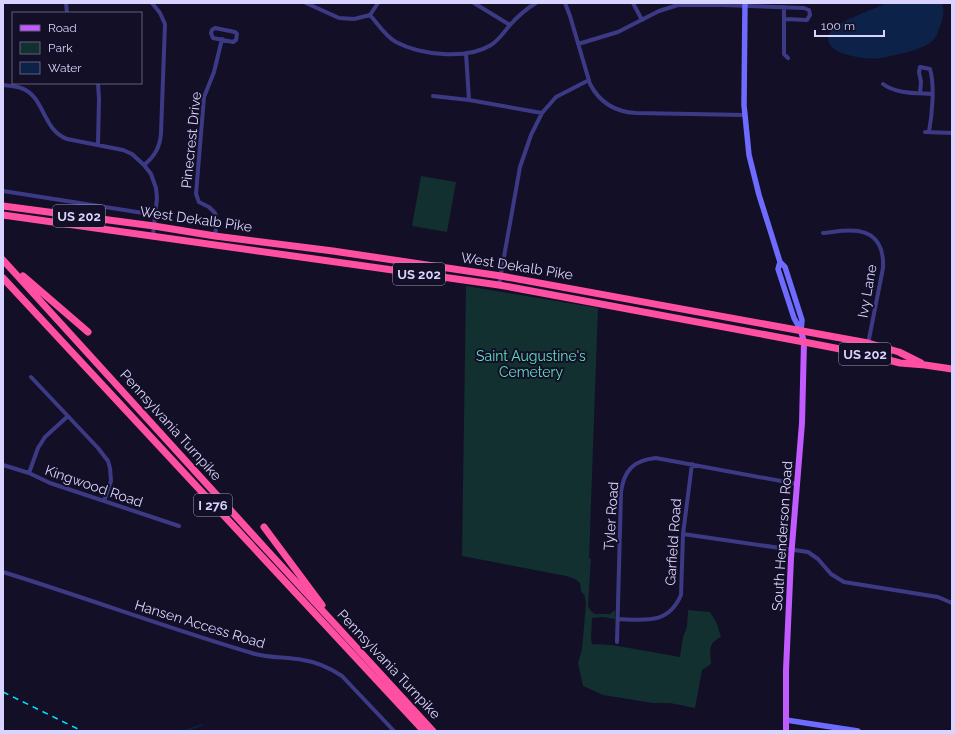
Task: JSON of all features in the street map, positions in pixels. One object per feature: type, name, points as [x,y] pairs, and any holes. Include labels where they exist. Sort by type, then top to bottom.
[{"type":"highway","name":"West Dekalb Pike","points":[[3,206],[333,251],[501,276],[868,343],[899,352],[925,365]]},
{"type":"highway","name":"West Dekalb Pike","points":[[3,214],[499,285],[866,354],[900,363],[952,369]]},
{"type":"highway","points":[[3,258],[88,332]]},
{"type":"highway","name":"Pennsylvania Turnpike","points":[[3,258],[264,547],[433,731]]},
{"type":"highway","name":"Pennsylvania Turnpike","points":[[3,278],[424,731]]},
{"type":"highway","points":[[612,306],[642,301]]},
{"type":"highway","points":[[635,310],[642,306],[673,307]]},
{"type":"highway","points":[[264,527],[344,634]]},
{"type":"main road","points":[[745,4],[745,115],[747,141],[753,174],[780,262],[785,267],[802,320],[801,331]]},
{"type":"main road","name":"South Henderson Road","points":[[786,731],[786,665],[791,550],[802,423],[804,342],[801,331]]},
{"type":"main road","points":[[786,720],[858,731]]},
{"type":"street","points":[[306,3],[339,18],[354,19],[370,15],[378,3]]},
{"type":"street","points":[[474,3],[510,25]]},
{"type":"street","points":[[370,15],[395,41],[410,47],[444,54],[466,54],[492,45],[525,9],[536,3]]},
{"type":"street","points":[[564,3],[570,16],[588,80],[596,94],[604,103],[614,109],[636,114],[745,115]]},
{"type":"street","points":[[633,3],[642,20]]},
{"type":"street","points":[[144,165],[156,152],[160,142],[161,133],[164,24],[160,13],[154,4]]},
{"type":"street","points":[[578,44],[618,32],[671,6],[697,4],[745,4],[804,8],[809,10],[810,15],[807,20],[785,19]]},
{"type":"street","points":[[784,7],[784,54],[788,58]]},
{"type":"street","points":[[216,28],[235,32],[237,34],[236,40],[233,42],[222,40],[213,38],[211,33],[212,30],[216,28]]},
{"type":"street","name":"Pinecrest Drive","points":[[215,236],[217,220],[215,213],[209,207],[199,202],[196,194],[204,97],[214,72],[222,40]]},
{"type":"street","points":[[466,54],[469,100]]},
{"type":"street","points":[[920,94],[921,82],[919,72],[920,67],[925,67],[930,69],[932,94],[927,132],[952,133]]},
{"type":"street","points":[[499,285],[520,167],[531,135],[542,113],[556,97],[588,80]]},
{"type":"street","points":[[98,84],[98,145]]},
{"type":"street","points":[[884,84],[890,89],[897,91],[932,94]]},
{"type":"street","points":[[3,85],[22,88],[30,92],[36,99],[54,132],[60,137],[123,150],[132,154],[144,165],[151,174],[156,188],[156,215],[153,235]]},
{"type":"street","points":[[434,96],[469,100],[542,113]]},
{"type":"street","points":[[3,192],[156,215]]},
{"type":"street","name":"Ivy Lane","points":[[823,233],[857,231],[865,233],[873,237],[882,250],[884,257],[883,268],[866,354]]},
{"type":"street","points":[[31,377],[98,448],[108,461],[110,468],[110,481],[104,501]]},
{"type":"street","points":[[29,473],[38,448],[45,437],[68,416]]},
{"type":"street","name":"Tyler Road","points":[[617,642],[621,492],[624,477],[634,464],[649,458],[656,458],[797,484]]},
{"type":"street","name":"Garfield Road","points":[[618,619],[652,620],[660,618],[674,609],[681,595],[683,534],[692,464]]},
{"type":"street","name":"Kingwood Road","points":[[3,465],[29,473],[50,483],[179,526]]},
{"type":"street","points":[[683,534],[808,552],[813,554],[831,574],[844,582],[938,596],[952,603]]},
{"type":"street","name":"Hansen Access Road","points":[[3,572],[261,656],[302,660],[332,669],[342,676],[394,731]]},
{"type":"green space","points":[[421,176],[456,182],[447,232],[412,226]]},
{"type":"green space","name":"Saint Augustine's Cemetery","points":[[466,286],[598,308],[589,559],[591,558],[588,606],[595,614],[610,614],[615,610],[615,619],[602,617],[592,618],[592,644],[612,645],[680,657],[683,637],[687,627],[688,610],[710,612],[717,624],[721,637],[712,644],[710,651],[711,664],[702,670],[695,708],[670,703],[653,703],[603,695],[583,686],[578,663],[582,649],[586,604],[585,596],[581,591],[580,583],[575,579],[566,576],[462,556]]},
{"type":"water","points":[[886,3],[942,3],[943,18],[938,33],[933,41],[915,50],[882,58],[850,56],[834,49],[828,38],[831,31],[843,22]]},
{"type":"waterway","points":[[187,730],[202,725]]},
{"type":"railway","points":[[3,692],[82,731]]}]
